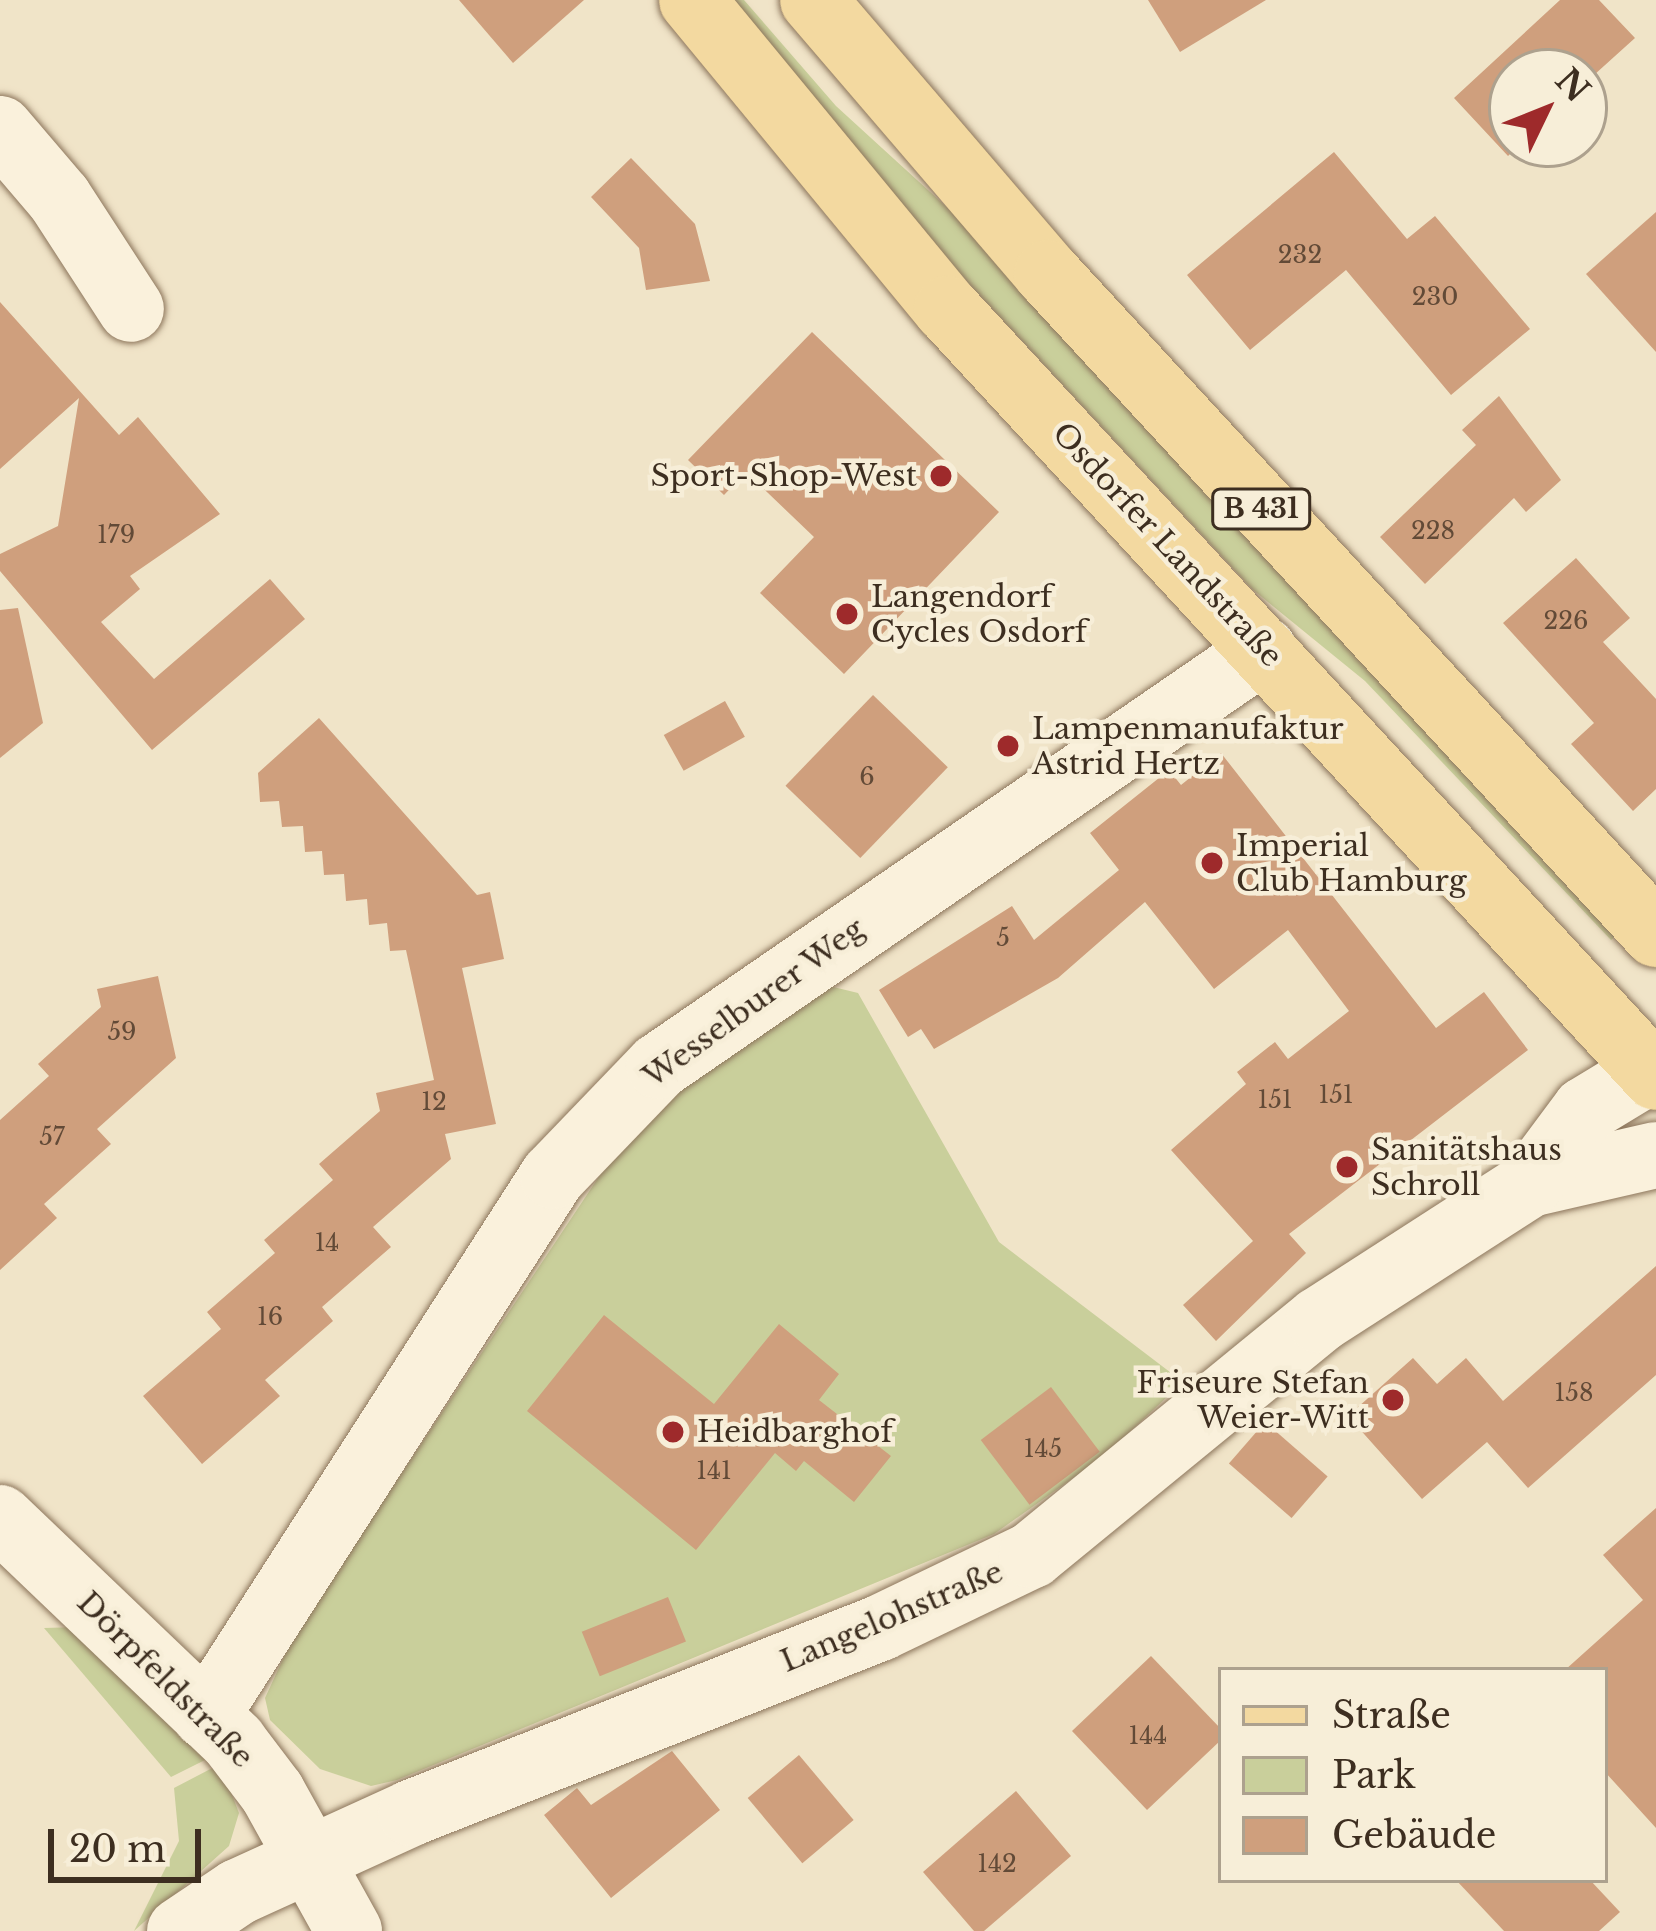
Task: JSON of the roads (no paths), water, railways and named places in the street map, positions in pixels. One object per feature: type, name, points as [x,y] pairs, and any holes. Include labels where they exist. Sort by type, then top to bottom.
[{"type":"main road","name":"Osdorfer Landstraße","points":[[692,0],[947,309],[1654,1072]]},
{"type":"main road","name":"B 431","points":[[813,0],[1046,273],[1656,934]]},
{"type":"street","points":[[0,129],[58,198],[131,309]]},
{"type":"street","name":"Wesselburer Weg","points":[[206,1716],[553,1175],[658,1066],[1264,650]]},
{"type":"street","name":"Langelohstraße","points":[[1530,1184],[1586,1110],[1654,1072]]},
{"type":"street","name":"Langelohstraße","points":[[181,1931],[238,1892],[309,1859],[654,1713],[880,1628],[1032,1555],[1319,1320],[1530,1184],[1656,1155]]},
{"type":"street","name":"Dörpfeldstraße","points":[[0,1518],[206,1716],[272,1792],[309,1859]]},
{"type":"street","points":[[309,1859],[349,1931]]},
{"type":"place","name":"Sport-Shop-West","points":[[941,476]]},
{"type":"place","name":"Langendorf Cycles Osdorf","points":[[847,614]]},
{"type":"place","name":"Lampenmanufaktur Astrid Hertz","points":[[1008,746]]},
{"type":"place","name":"Imperial Club Hamburg","points":[[1212,863]]},
{"type":"place","name":"Sanitätshaus Schroll","points":[[1347,1167]]},
{"type":"place","name":"Friseure Stefan Weier-Witt","points":[[1393,1400]]},
{"type":"place","name":"Heidbarghof","points":[[673,1432]]}]
